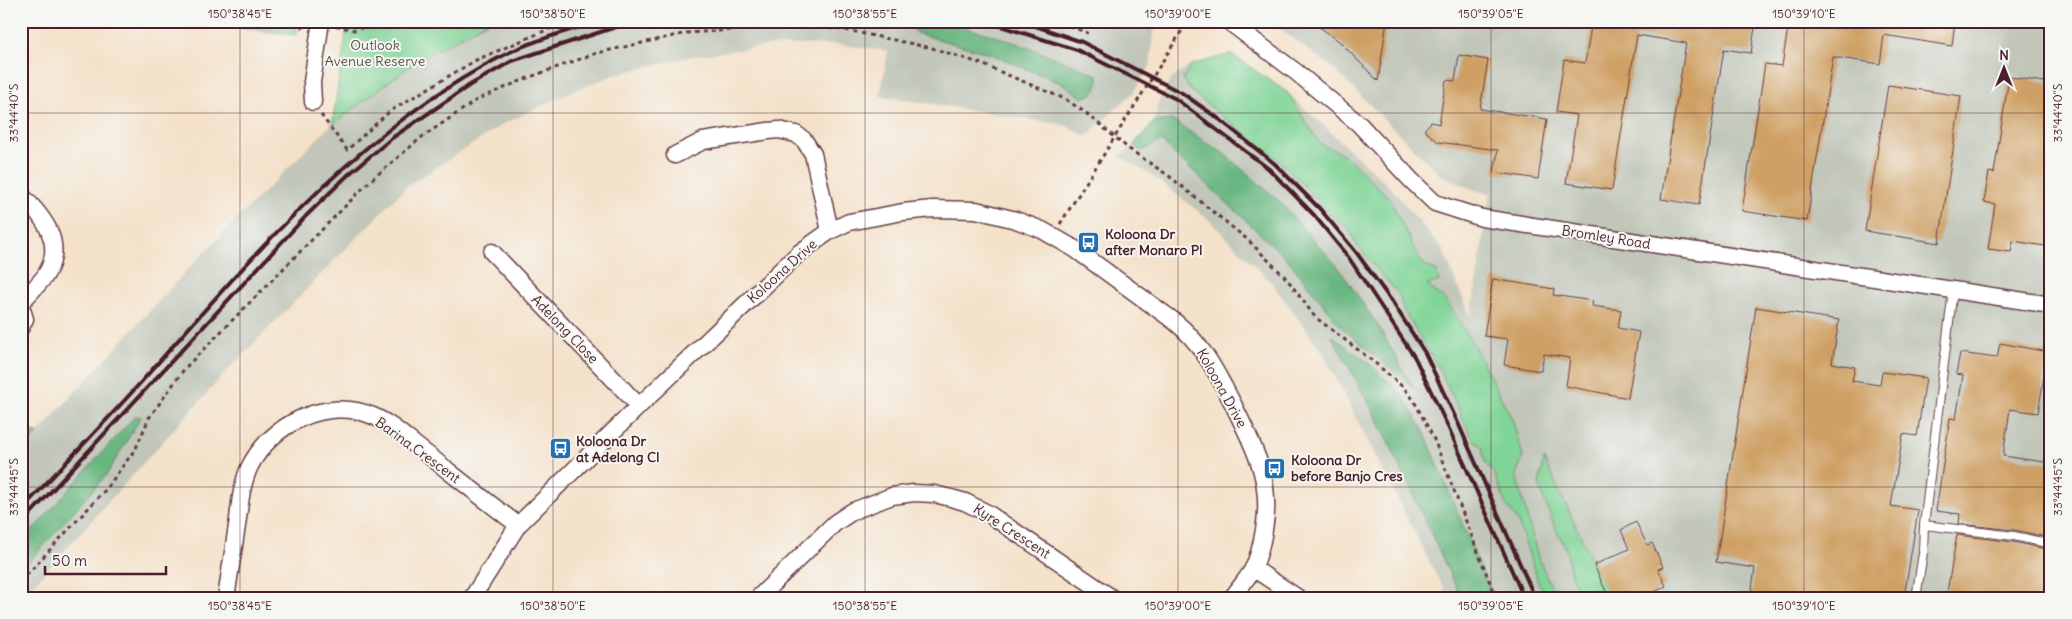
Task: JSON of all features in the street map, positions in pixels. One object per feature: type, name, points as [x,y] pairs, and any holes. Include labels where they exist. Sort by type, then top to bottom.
[{"type":"street","name":"Bromley Road","points":[[1228,21],[1296,72],[1359,124],[1435,203],[1459,212],[1482,218],[2051,305]]},
{"type":"street","points":[[313,102],[312,82],[321,22]]},
{"type":"street","points":[[675,155],[703,141],[779,130],[796,134],[804,140],[813,154],[830,231]]},
{"type":"street","points":[[21,195],[35,208],[47,224],[53,247],[48,272],[21,302]]},
{"type":"street","name":"Koloona Drive","points":[[472,598],[518,525],[799,253],[830,231],[849,222],[903,212],[962,209],[990,213],[1016,220],[1053,235],[1183,328],[1210,361],[1252,442],[1263,472],[1267,507],[1262,540],[1253,568],[1232,598]]},
{"type":"street","name":"Adelong Close","points":[[492,252],[639,406]]},
{"type":"street","points":[[21,306],[25,319],[21,327]]},
{"type":"street","name":"Barina Crescent","points":[[226,598],[242,488],[249,468],[268,440],[280,430],[298,420],[317,413],[331,410],[358,412],[385,422],[518,525]]},
{"type":"street","name":"Kyre Crescent","points":[[758,598],[835,523],[852,511],[892,496],[934,494],[965,502],[989,514],[1112,598]]},
{"type":"street","points":[[1253,568],[1298,598]]},
{"type":"lane","points":[[1916,598],[1953,290]]},
{"type":"lane","points":[[1924,525],[2014,536],[2051,544]]},
{"type":"path","points":[[313,102],[348,150],[390,111],[476,60],[568,21]]},
{"type":"path","points":[[1055,21],[1088,33]]},
{"type":"path","points":[[1053,235],[1188,21]]},
{"type":"path","points":[[321,22],[354,30],[379,23]]},
{"type":"path","points":[[21,581],[106,488],[136,448],[149,418],[185,368],[370,181],[422,137],[478,99],[530,77],[597,53],[687,33],[790,26],[842,29],[932,48],[980,63],[1065,99],[1129,149],[1169,176],[1248,240],[1287,279],[1315,317],[1374,362],[1403,387],[1413,399],[1434,437],[1496,598]]},
{"type":"shaded area","points":[[489,21],[1155,21],[1150,66],[1133,93],[1086,136],[1065,125],[880,96],[888,51],[835,44],[764,46],[693,56],[617,74],[575,90],[505,123],[406,187],[228,370],[21,598],[21,451],[201,255],[329,127],[414,63]]},
{"type":"shaded area","points":[[1269,21],[2051,21],[2051,598],[1448,598],[1323,353],[1273,284],[1208,219],[1153,176],[1118,155],[1127,151],[1154,122],[1158,103],[1171,79],[1191,65],[1231,54],[1288,93],[1388,185],[1442,249],[1471,317],[1490,193],[1478,191],[1440,175],[1335,70]]},
{"type":"green space","points":[[229,21],[298,21],[296,35],[228,26]]},
{"type":"green space","name":"Outlook Avenue Reserve","points":[[348,21],[489,21],[414,63],[332,125]]},
{"type":"green space","points":[[912,21],[959,26],[1031,48],[1098,75],[1096,90],[1091,95],[1082,98],[1065,85],[991,54],[916,33],[910,24]]},
{"type":"green space","points":[[1231,54],[1288,93],[1320,144],[1345,155],[1390,199],[1419,259],[1426,266],[1436,270],[1439,281],[1427,285],[1447,302],[1473,344],[1512,419],[1523,456],[1516,475],[1538,557],[1556,598],[1548,598],[1538,582],[1518,521],[1506,505],[1494,473],[1485,462],[1482,447],[1472,438],[1441,372],[1403,309],[1400,296],[1358,247],[1348,227],[1339,223],[1286,167],[1190,90],[1183,78],[1191,65]]},
{"type":"green space","points":[[1172,120],[1223,153],[1276,198],[1338,267],[1379,327],[1413,387],[1342,328],[1289,261],[1161,141],[1142,151],[1133,145],[1154,122]]},
{"type":"green space","points":[[1332,336],[1371,365],[1403,396],[1424,431],[1493,598],[1461,598],[1380,424]]},
{"type":"green space","points":[[135,416],[141,417],[107,474],[21,571],[21,543]]},
{"type":"green space","points":[[21,430],[38,433],[21,454]]},
{"type":"green space","points":[[1544,459],[1610,598],[1581,598],[1571,575],[1566,549],[1553,523],[1539,485]]},
{"type":"building","points":[[1311,21],[1387,21],[1378,81],[1339,41]]},
{"type":"building","points":[[1592,21],[1756,21],[1751,53],[1724,49],[1699,205],[1661,199],[1686,43],[1637,35],[1612,190],[1566,183],[1577,115],[1556,112],[1564,60],[1585,63]]},
{"type":"building","points":[[1789,21],[1916,21],[1934,24],[1934,21],[1955,21],[1952,46],[1884,35],[1880,64],[1833,57],[1807,221],[1742,211],[1765,64],[1782,66]]},
{"type":"building","points":[[1459,55],[1488,60],[1480,109],[1547,119],[1538,179],[1494,172],[1498,150],[1438,142],[1424,130],[1431,122],[1439,124],[1446,80],[1455,81]]},
{"type":"building","points":[[2009,77],[2051,83],[2051,247],[2013,241],[2011,252],[1988,249],[1995,204],[1984,202],[1989,172],[1994,173]]},
{"type":"building","points":[[1888,85],[1961,96],[1939,243],[1865,231]]},
{"type":"building","points":[[1493,279],[1554,289],[1553,295],[1593,301],[1592,306],[1621,310],[1618,328],[1639,332],[1628,398],[1566,386],[1570,358],[1544,354],[1541,371],[1504,365],[1508,339],[1484,336]]},
{"type":"building","points":[[1756,307],[1839,320],[1832,363],[1855,367],[1852,381],[1880,385],[1882,372],[1926,378],[1917,436],[1903,434],[1891,506],[1918,510],[1904,598],[1771,598],[1751,595],[1755,568],[1716,562]]},
{"type":"building","points":[[2000,343],[2048,352],[2038,413],[2010,409],[2003,456],[2051,463],[2051,538],[2015,530],[1959,524],[1960,514],[1936,511],[1950,418],[1956,419],[1963,375],[1956,374],[1960,353],[1997,358]]},
{"type":"building","points":[[1636,522],[1647,545],[1652,543],[1663,567],[1658,569],[1666,586],[1653,593],[1655,598],[1609,598],[1594,565],[1629,549],[1621,530]]},
{"type":"building","points":[[1957,535],[2013,542],[2051,550],[2051,598],[1946,598]]},
{"type":"railway","points":[[21,510],[119,407],[230,282],[314,195],[359,154],[406,117],[455,83],[508,53],[542,39],[599,21]]},
{"type":"railway","points":[[21,524],[306,216],[349,174],[392,138],[470,85],[512,61],[634,21]]},
{"type":"railway","points":[[985,21],[1077,50],[1176,99],[1269,169],[1314,215],[1349,258],[1415,358],[1449,429],[1524,598]]},
{"type":"railway","points":[[1021,21],[1082,42],[1182,93],[1219,119],[1275,164],[1320,209],[1356,252],[1393,303],[1425,353],[1459,425],[1535,598]]},
{"type":"place","name":"Koloona Dr after Monaro Pl","points":[[1089,242]]},
{"type":"place","name":"Koloona Dr at Adelong Cl","points":[[560,449]]},
{"type":"place","name":"Koloona Dr before Banjo Cres","points":[[1275,468]]}]
